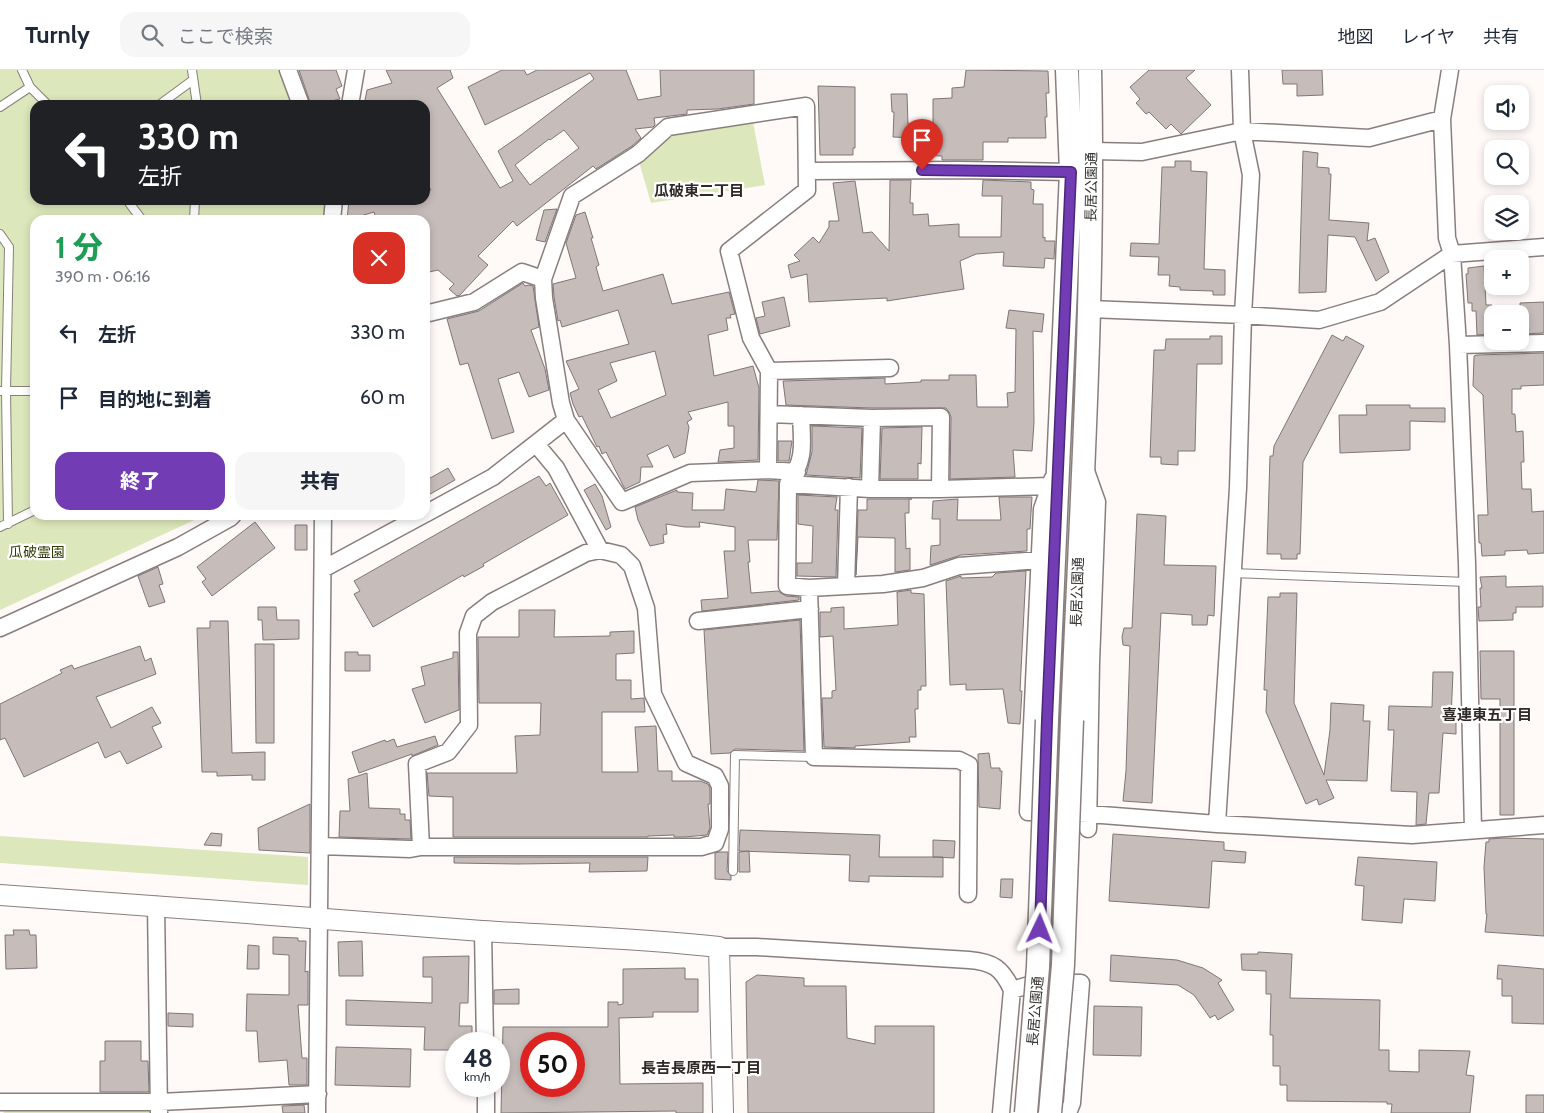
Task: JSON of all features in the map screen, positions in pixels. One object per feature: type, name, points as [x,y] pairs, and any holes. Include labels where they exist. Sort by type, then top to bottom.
[{"type":"main road","name":"長居公園通","points":[[1026,1113],[1038,967],[1071,172],[1067,70]]},
{"type":"main road","name":"長居公園通","points":[[1050,1113],[1063,966],[1089,309],[1092,151],[1090,70]]},
{"type":"street","points":[[288,70],[299,100]]},
{"type":"street","points":[[351,100],[356,70]]},
{"type":"street","points":[[1217,824],[1238,488],[1243,315],[1251,175],[1242,131],[1240,70]]},
{"type":"street","points":[[1450,70],[1442,119],[1447,238],[1452,254],[1458,345],[1467,582],[1473,830]]},
{"type":"street","points":[[768,470],[769,371],[751,338],[728,251],[807,190],[806,106],[668,128],[638,154],[572,196],[542,279],[561,403],[566,420],[622,502],[690,473],[768,470],[793,478],[870,489],[940,490],[1050,486]]},
{"type":"street","points":[[1092,151],[1142,152],[1242,131],[1369,138],[1442,119]]},
{"type":"street","points":[[808,171],[960,170],[1071,172]]},
{"type":"street","points":[[1089,309],[1319,320],[1380,302],[1452,254],[1544,247]]},
{"type":"street","points":[[430,313],[474,302],[522,272],[542,279]]},
{"type":"street","points":[[1458,345],[1544,343]]},
{"type":"street","points":[[769,371],[890,368]]},
{"type":"street","points":[[769,414],[872,418],[941,417],[940,490]]},
{"type":"street","points":[[801,415],[802,460],[793,478],[787,586],[809,588],[883,584],[922,578],[959,566],[1040,560]]},
{"type":"street","points":[[870,489],[872,418]]},
{"type":"street","points":[[430,511],[493,477],[566,420]]},
{"type":"street","points":[[536,444],[556,468],[600,550]]},
{"type":"street","points":[[1058,460],[1042,509],[1028,812],[1089,822],[1217,824],[1412,835],[1544,825]]},
{"type":"street","points":[[1082,463],[1097,502],[1091,663],[1089,822]]},
{"type":"street","points":[[846,586],[849,487]]},
{"type":"street","points":[[0,628],[178,547],[226,520]]},
{"type":"street","points":[[318,1113],[323,520]]},
{"type":"street","points":[[323,569],[413,520]]},
{"type":"street","points":[[320,846],[410,849],[421,847],[701,847],[716,842],[720,829],[720,786],[715,776],[686,763],[653,694],[646,608],[632,566],[621,555],[600,550],[586,553],[492,602],[474,616],[468,634],[470,725],[448,752],[417,764],[421,847]]},
{"type":"street","points":[[809,588],[814,757],[960,760],[969,765],[968,894]]},
{"type":"street","points":[[698,621],[810,609]]},
{"type":"street","points":[[0,896],[156,905],[483,931],[668,941],[719,947],[757,947],[982,961],[1002,972],[1012,990],[1001,1113]]},
{"type":"street","points":[[156,905],[160,1108]]},
{"type":"street","points":[[483,931],[485,1032]]},
{"type":"street","points":[[719,947],[723,1113]]},
{"type":"street","points":[[1012,990],[1039,982],[1081,983],[1072,1103],[1068,1113]]},
{"type":"street","points":[[0,1102],[160,1108],[318,1094]]},
{"type":"street","points":[[486,1097],[486,1113]]},
{"type":"lane","points":[[22,70],[30,87],[43,100]]},
{"type":"lane","points":[[192,70],[196,100]]},
{"type":"lane","points":[[167,100],[194,80]]},
{"type":"lane","points":[[0,107],[30,87]]},
{"type":"lane","points":[[0,234],[9,247],[3,391],[8,524]]},
{"type":"lane","points":[[3,391],[30,391]]},
{"type":"lane","points":[[0,527],[30,513]]},
{"type":"lane","points":[[1232,573],[1467,582]]},
{"type":"lane","points":[[734,871],[734,755],[814,757]]},
{"type":"green space","name":"瓜破霊園","points":[[0,70],[283,70],[294,100],[30,100],[30,205],[325,205],[323,215],[30,215],[30,520],[194,520],[0,610]]},
{"type":"green space","points":[[753,122],[765,185],[651,203],[639,162],[671,132]]},
{"type":"green space","points":[[0,836],[308,857],[308,885],[0,863]]},
{"type":"green space","points":[[146,1107],[151,1113],[3,1113],[8,1108]]},
{"type":"building","points":[[299,70],[336,70],[342,86],[336,89],[340,99],[309,100]]},
{"type":"building","points":[[386,70],[450,70],[453,78],[437,88],[500,188],[513,181],[498,151],[594,79],[590,73],[485,125],[468,87],[502,70],[524,70],[527,75],[537,70],[626,70],[638,100],[661,96],[660,70],[754,70],[754,104],[718,109],[687,110],[687,114],[654,118],[655,125],[653,127],[635,129],[641,138],[632,146],[596,169],[593,166],[517,226],[513,221],[478,256],[488,265],[457,296],[449,289],[454,284],[438,270],[430,272],[430,215],[375,215],[374,212],[364,215],[348,215],[348,205],[430,205],[430,100],[365,100],[367,90],[392,83]],"holes":[[[564,130],[579,148],[530,185],[515,165]]]},
{"type":"building","points":[[966,70],[1048,71],[1049,93],[1046,93],[1046,138],[1008,138],[1008,142],[983,142],[983,160],[942,160],[942,156],[915,155],[915,138],[893,137],[894,112],[892,112],[891,94],[907,94],[908,124],[933,123],[933,99],[952,98],[952,88],[964,87]]},
{"type":"building","points":[[1149,70],[1195,70],[1186,78],[1211,105],[1181,134],[1171,124],[1166,129],[1149,112],[1146,114],[1136,103],[1140,99],[1130,87]]},
{"type":"building","points":[[1282,70],[1322,70],[1323,95],[1297,96],[1297,84],[1283,84]]},
{"type":"building","points":[[818,86],[855,87],[855,148],[853,148],[853,155],[820,155]]},
{"type":"building","points":[[1303,151],[1318,153],[1317,167],[1329,168],[1329,174],[1331,174],[1329,220],[1369,223],[1367,241],[1375,238],[1389,272],[1376,281],[1355,237],[1328,235],[1326,292],[1299,293]]},
{"type":"building","points":[[1175,161],[1191,161],[1191,171],[1207,172],[1204,269],[1225,270],[1225,295],[1213,295],[1213,291],[1180,290],[1180,287],[1169,286],[1170,275],[1158,275],[1159,257],[1130,256],[1131,243],[1159,244],[1162,167],[1175,167]]},
{"type":"building","points":[[890,180],[911,180],[910,203],[913,203],[913,215],[928,214],[929,226],[959,224],[959,237],[1001,237],[1002,196],[982,196],[983,180],[1031,182],[1031,189],[1034,190],[1033,204],[1043,204],[1043,238],[1045,237],[1045,241],[1055,241],[1054,259],[1045,258],[1044,268],[1003,266],[1004,252],[976,254],[960,261],[964,289],[887,301],[887,298],[809,302],[807,274],[791,278],[788,265],[800,261],[794,255],[813,237],[819,243],[829,227],[829,221],[839,221],[833,183],[855,181],[863,233],[872,232],[889,251]]},
{"type":"building","points":[[557,209],[545,242],[536,240],[544,210]]},
{"type":"building","points":[[585,212],[593,238],[591,238],[599,265],[596,267],[603,291],[663,274],[672,304],[729,292],[735,314],[730,315],[731,318],[726,318],[728,330],[708,335],[714,376],[753,366],[759,388],[758,460],[718,462],[720,450],[734,448],[734,426],[728,426],[728,402],[688,412],[692,419],[687,422],[689,427],[685,453],[674,458],[668,445],[647,455],[653,467],[641,467],[640,482],[625,489],[606,452],[602,454],[582,416],[579,417],[570,393],[579,389],[566,361],[629,344],[618,310],[562,327],[560,320],[558,321],[553,284],[576,278],[566,243],[576,215]],"holes":[[[655,351],[666,395],[611,418],[598,390],[617,381],[610,363]]]},
{"type":"building","points":[[1484,266],[1486,305],[1484,305],[1484,335],[1477,335],[1476,311],[1472,311],[1472,303],[1468,303],[1466,274],[1468,274],[1468,268]]},
{"type":"building","points":[[523,283],[525,286],[533,286],[539,327],[531,330],[545,369],[549,390],[529,397],[519,372],[498,379],[514,432],[492,439],[468,363],[460,365],[447,319],[479,311]]},
{"type":"building","points":[[784,297],[790,326],[760,334],[756,318],[765,316],[762,302]]},
{"type":"building","points":[[1544,302],[1543,333],[1529,334],[1529,305],[1520,305],[1520,303]]},
{"type":"building","points":[[1009,310],[1044,314],[1042,332],[1033,331],[1034,423],[1032,451],[1013,450],[1015,477],[950,479],[951,417],[946,408],[786,405],[783,381],[885,378],[885,384],[921,382],[921,380],[949,380],[949,375],[976,375],[977,407],[1008,407],[1007,393],[1015,392],[1016,329],[1006,328]]},
{"type":"building","points":[[1332,335],[1343,341],[1346,336],[1364,346],[1303,462],[1300,554],[1297,554],[1297,559],[1281,559],[1281,554],[1267,554],[1270,456],[1273,456],[1274,446]]},
{"type":"building","points":[[1210,336],[1222,336],[1222,364],[1197,364],[1195,451],[1178,451],[1178,465],[1161,464],[1161,457],[1150,457],[1154,350],[1165,350],[1166,339],[1210,339]]},
{"type":"building","points":[[1544,353],[1544,385],[1521,386],[1521,389],[1512,389],[1512,414],[1515,414],[1516,432],[1523,431],[1524,462],[1521,462],[1522,489],[1531,489],[1532,512],[1544,511],[1544,553],[1528,554],[1527,550],[1505,551],[1505,555],[1482,556],[1481,543],[1479,543],[1478,515],[1488,515],[1483,395],[1473,386],[1474,356]]},
{"type":"building","points":[[1366,405],[1410,405],[1410,408],[1445,408],[1445,422],[1410,421],[1410,450],[1340,453],[1339,415],[1367,415]]},
{"type":"building","points":[[812,426],[862,428],[860,478],[806,475],[812,452]]},
{"type":"building","points":[[922,427],[921,464],[918,463],[918,479],[880,479],[882,428]]},
{"type":"building","points":[[778,441],[792,441],[789,461],[778,461]]},
{"type":"building","points":[[448,468],[455,480],[430,494],[430,478]]},
{"type":"building","points":[[539,476],[546,486],[550,483],[568,515],[483,564],[484,566],[464,577],[463,575],[373,627],[354,594],[360,591],[354,581]]},
{"type":"building","points":[[758,480],[779,481],[777,540],[748,540],[751,593],[778,591],[786,596],[799,597],[799,600],[702,611],[701,600],[728,598],[724,551],[735,551],[735,527],[699,522],[700,527],[666,524],[667,534],[663,535],[664,543],[650,546],[638,520],[635,507],[677,490],[677,492],[693,493],[692,510],[724,510],[726,489],[756,492]]},
{"type":"building","points":[[595,484],[602,496],[611,527],[606,530],[584,490]]},
{"type":"building","points":[[798,495],[837,497],[835,510],[838,510],[836,577],[797,576],[797,563],[812,563],[813,526],[798,524]]},
{"type":"building","points":[[999,497],[1032,497],[1030,529],[1027,529],[1027,551],[961,555],[930,565],[931,546],[940,545],[940,519],[932,519],[933,501],[958,499],[957,520],[1001,520]]},
{"type":"building","points":[[867,499],[909,499],[909,513],[905,513],[906,549],[910,548],[910,570],[895,572],[895,538],[858,537],[856,575],[858,510],[867,510]]},
{"type":"building","points":[[1137,514],[1166,516],[1164,565],[1216,566],[1214,616],[1208,615],[1207,625],[1192,625],[1192,615],[1161,613],[1152,803],[1123,801],[1126,771],[1130,646],[1123,645],[1122,637],[1124,628],[1132,628]]},
{"type":"building","points":[[255,522],[275,548],[212,596],[202,582],[206,579],[197,567]]},
{"type":"building","points":[[295,525],[307,525],[307,550],[295,550]]},
{"type":"building","points":[[158,567],[163,584],[159,585],[165,602],[149,607],[138,576]]},
{"type":"building","points":[[1026,571],[1020,724],[1008,723],[1003,689],[966,690],[966,684],[950,685],[946,581],[961,576],[961,578],[992,577],[996,573]]},
{"type":"building","points":[[1506,576],[1506,587],[1543,586],[1543,607],[1516,607],[1516,613],[1513,613],[1513,620],[1479,621],[1478,607],[1481,607],[1480,588],[1482,588],[1480,577]]},
{"type":"building","points":[[911,590],[911,593],[924,594],[926,686],[921,686],[921,690],[918,690],[918,709],[915,709],[916,737],[909,737],[910,742],[855,746],[855,748],[824,747],[822,698],[832,698],[832,691],[836,690],[833,636],[820,637],[820,612],[831,612],[831,608],[844,607],[844,629],[898,625],[897,592]]},
{"type":"building","points":[[1280,593],[1297,593],[1294,703],[1324,775],[1330,730],[1331,703],[1364,705],[1363,721],[1370,721],[1367,781],[1326,780],[1334,798],[1319,805],[1317,799],[1306,804],[1266,712],[1267,690],[1264,690],[1268,597],[1280,597]]},
{"type":"building","points":[[258,607],[276,607],[277,620],[299,620],[299,639],[263,640],[262,620],[258,620]]},
{"type":"building","points":[[519,610],[555,610],[554,637],[610,636],[610,632],[634,631],[634,653],[616,654],[616,680],[631,680],[631,699],[644,698],[645,712],[602,712],[602,772],[638,772],[635,727],[656,726],[658,771],[672,771],[672,781],[700,781],[708,784],[710,788],[710,804],[708,804],[710,828],[707,835],[684,837],[674,837],[674,835],[648,837],[453,837],[453,797],[429,796],[427,773],[517,773],[515,736],[540,735],[541,703],[479,703],[478,637],[519,637]]},
{"type":"building","points":[[800,620],[804,751],[735,749],[730,753],[711,754],[704,630]]},
{"type":"building","points":[[210,621],[228,621],[232,753],[265,752],[265,780],[252,780],[252,775],[217,776],[217,772],[202,772],[197,628],[210,628]]},
{"type":"building","points":[[255,644],[274,644],[274,743],[256,743]]},
{"type":"building","points":[[140,646],[145,661],[151,658],[156,674],[96,697],[111,728],[152,707],[161,723],[152,727],[162,747],[127,764],[120,751],[105,758],[98,742],[24,777],[5,738],[0,740],[0,704],[62,673],[60,670],[72,665],[74,669]]},
{"type":"building","points":[[1480,651],[1514,651],[1514,815],[1500,815],[1500,699],[1481,699]]},
{"type":"building","points":[[345,652],[358,652],[358,655],[370,655],[370,671],[345,671]]},
{"type":"building","points":[[453,652],[458,652],[459,710],[425,723],[412,689],[425,685],[421,667],[453,658]]},
{"type":"building","points":[[1433,672],[1453,672],[1451,719],[1456,720],[1456,734],[1443,733],[1439,793],[1429,793],[1426,824],[1416,825],[1417,792],[1391,791],[1394,730],[1388,730],[1389,706],[1432,707]]},
{"type":"building","points":[[435,736],[438,745],[412,756],[412,754],[359,773],[352,752],[385,740],[386,742],[394,739],[397,747]]},
{"type":"building","points":[[989,753],[991,768],[1000,768],[1000,771],[1002,771],[1000,809],[979,807],[978,754]]},
{"type":"building","points":[[367,773],[369,808],[400,809],[400,814],[405,814],[405,820],[410,820],[411,839],[339,837],[340,811],[350,811],[348,779]]},
{"type":"building","points":[[310,804],[310,853],[259,850],[258,828]]},
{"type":"building","points":[[740,830],[880,835],[879,857],[943,857],[943,877],[869,876],[869,882],[849,881],[850,855],[739,851]]},
{"type":"building","points":[[211,833],[222,834],[221,846],[204,845]]},
{"type":"building","points":[[1113,834],[1224,842],[1224,850],[1246,852],[1245,863],[1212,861],[1209,908],[1109,901]]},
{"type":"building","points":[[1489,839],[1544,839],[1544,936],[1485,932],[1487,914],[1484,867],[1486,842],[1489,842]]},
{"type":"building","points":[[933,840],[955,841],[954,858],[933,857]]},
{"type":"building","points":[[749,851],[750,872],[739,872],[739,852]]},
{"type":"building","points":[[728,852],[727,871],[731,876],[731,880],[715,879],[715,853]]},
{"type":"building","points":[[454,857],[648,857],[647,871],[589,872],[590,863],[454,863]]},
{"type":"building","points":[[1358,857],[1437,862],[1435,901],[1404,899],[1402,923],[1362,920],[1364,886],[1355,885]]},
{"type":"building","points":[[1001,879],[1013,879],[1012,898],[1000,897]]},
{"type":"building","points":[[13,930],[29,930],[30,935],[36,935],[37,968],[6,969],[5,935],[14,935]]},
{"type":"building","points":[[273,937],[298,938],[298,941],[306,941],[305,972],[308,971],[308,1005],[298,1005],[302,1058],[307,1058],[307,1085],[289,1085],[287,1060],[259,1062],[257,1031],[246,1031],[247,994],[289,995],[289,955],[273,954]]},
{"type":"building","points":[[362,941],[363,976],[339,976],[338,942]]},
{"type":"building","points":[[248,945],[259,946],[259,969],[247,969]]},
{"type":"building","points":[[1258,952],[1292,954],[1290,998],[1380,1000],[1379,1050],[1389,1050],[1389,1071],[1419,1072],[1419,1050],[1470,1051],[1466,1075],[1474,1076],[1470,1113],[1391,1113],[1392,1104],[1387,1104],[1387,1102],[1287,1101],[1287,1085],[1280,1085],[1280,1066],[1273,1066],[1273,1035],[1270,1035],[1271,994],[1266,994],[1266,971],[1242,970],[1241,954],[1258,954]]},
{"type":"building","points":[[1111,955],[1177,960],[1203,968],[1222,980],[1218,983],[1234,1010],[1218,1020],[1215,1015],[1210,1018],[1194,995],[1178,985],[1110,981]]},
{"type":"building","points":[[469,956],[468,1003],[460,1003],[459,1026],[472,1026],[472,1032],[445,1032],[445,1050],[424,1050],[425,1027],[346,1025],[346,1000],[432,1003],[432,977],[423,977],[423,957]]},
{"type":"building","points":[[1498,965],[1544,969],[1544,1024],[1512,1023],[1512,996],[1502,996],[1502,979],[1497,979]]},
{"type":"building","points":[[685,968],[685,979],[698,979],[698,1012],[653,1012],[653,1017],[619,1018],[620,1084],[703,1083],[703,1113],[676,1113],[676,1111],[501,1113],[501,1097],[510,1097],[510,1032],[503,1032],[503,1027],[608,1027],[608,1002],[618,1002],[618,1005],[623,1004],[623,969]]},
{"type":"building","points":[[757,975],[804,978],[804,986],[846,986],[847,1038],[875,1044],[875,1026],[934,1026],[934,1113],[748,1113],[746,982]]},
{"type":"building","points":[[519,989],[519,1004],[494,1004],[494,990]]},
{"type":"building","points":[[1094,1006],[1142,1007],[1141,1056],[1093,1055]]},
{"type":"building","points":[[168,1013],[193,1014],[193,1027],[168,1026]]},
{"type":"building","points":[[105,1041],[141,1041],[141,1061],[148,1061],[149,1092],[100,1092],[100,1061],[105,1061]]},
{"type":"building","points":[[336,1047],[411,1049],[410,1087],[335,1085]]},
{"type":"building","points":[[1526,1095],[1544,1095],[1544,1113],[1526,1113]]},
{"type":"building","points":[[304,1105],[305,1113],[283,1113],[282,1106]]},
{"type":"district","name":"瓜破東二丁目","points":[[699,191]]},
{"type":"district","name":"喜連東五丁目","points":[[1487,715]]},
{"type":"district","name":"長吉長原西一丁目","points":[[701,1068]]},
{"type":"route","points":[[922,170],[1071,172],[1047,720],[1040,929]]}]
